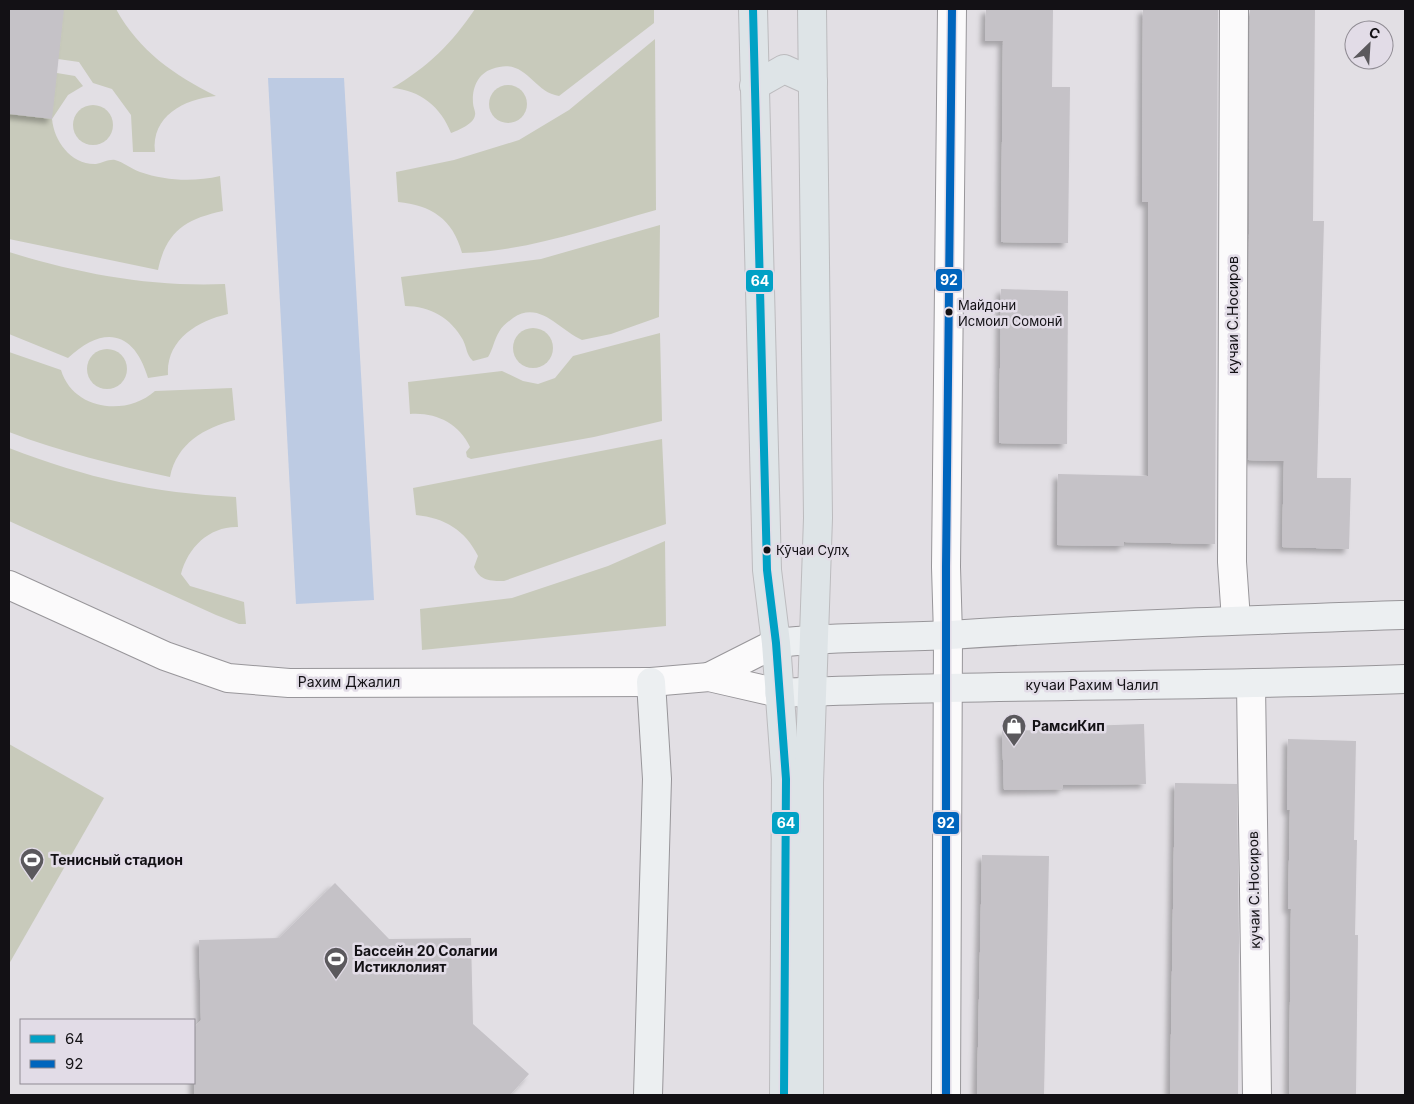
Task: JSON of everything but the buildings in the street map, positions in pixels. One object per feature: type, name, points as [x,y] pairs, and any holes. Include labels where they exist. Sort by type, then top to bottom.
[{"type":"main road","points":[[753,9],[767,570],[776,643],[786,779],[784,1095]]},
{"type":"main road","points":[[809,1095],[809,783],[818,518],[812,9]]},
{"type":"main road","points":[[754,86],[784,69],[813,82]]},
{"type":"main road","points":[[776,643],[815,638],[948,635],[1236,620],[1405,615]]},
{"type":"main road","name":"кучаи Рахим Чалил","points":[[779,693],[948,687],[1251,685],[1405,679]]},
{"type":"main road","points":[[648,1095],[657,779],[651,682]]},
{"type":"street","points":[[946,1095],[948,635],[946,567],[952,9]]},
{"type":"street","name":"кучаи С.Носиров","points":[[1234,9],[1232,562],[1236,620]]},
{"type":"street","name":"Рахим Джалил","points":[[9,585],[165,656],[228,678],[289,682],[651,682],[709,677]]},
{"type":"street","points":[[709,677],[776,643]]},
{"type":"street","points":[[709,677],[779,693]]},
{"type":"street","name":"кучаи С.Носиров","points":[[1251,685],[1257,1095]]},
{"type":"shaded area","points":[[9,9],[116,9],[135,37],[159,60],[186,79],[216,96],[192,101],[172,112],[164,119],[158,128],[155,139],[155,152],[133,152],[131,115],[112,89],[93,83],[79,62],[9,52]]},
{"type":"shaded area","points":[[475,9],[654,9],[654,23],[559,96],[542,88],[528,76],[513,67],[504,66],[487,71],[479,78],[475,87],[473,98],[474,118],[466,126],[451,133],[442,115],[428,101],[412,92],[392,88],[428,63],[458,32]]},
{"type":"shaded area","points":[[655,39],[656,210],[536,243],[511,248],[462,253],[453,231],[439,216],[421,206],[398,202],[396,172],[454,160],[519,140],[569,110]]},
{"type":"shaded area","points":[[9,65],[75,76],[83,86],[68,95],[52,119],[53,127],[60,143],[72,156],[87,163],[96,164],[115,160],[140,172],[170,179],[190,180],[220,176],[223,211],[198,218],[179,229],[166,246],[158,270],[9,239]]},
{"type":"shaded area","points":[[508,85],[521,91],[527,104],[521,117],[508,123],[495,117],[489,104],[495,91]]},
{"type":"shaded area","points":[[89,105],[97,105],[104,108],[110,114],[113,125],[110,136],[104,142],[97,145],[89,145],[82,142],[76,136],[73,129],[73,121],[76,114],[82,108]]},
{"type":"shaded area","points":[[660,225],[659,317],[611,334],[582,340],[541,314],[523,313],[505,324],[497,335],[488,357],[473,361],[458,332],[446,320],[423,308],[405,306],[401,277],[541,259]]},
{"type":"shaded area","points":[[9,252],[89,273],[142,281],[225,284],[228,314],[216,317],[195,327],[178,342],[172,352],[168,375],[148,378],[135,350],[126,342],[116,338],[105,337],[93,340],[68,358],[9,334]]},
{"type":"shaded area","points":[[537,328],[544,331],[550,337],[553,348],[552,356],[544,365],[537,368],[529,368],[522,365],[514,356],[513,344],[516,337],[525,329]]},
{"type":"shaded area","points":[[660,333],[662,421],[594,437],[471,459],[467,457],[466,452],[470,447],[460,431],[453,425],[437,417],[410,414],[408,382],[502,371],[523,381],[538,384],[555,378],[573,356]]},
{"type":"shaded area","points":[[107,349],[121,355],[127,369],[121,383],[107,389],[93,383],[87,369],[93,355]]},
{"type":"shaded area","points":[[9,352],[61,370],[67,383],[77,394],[88,401],[102,405],[130,404],[143,399],[155,391],[232,388],[235,420],[213,427],[185,446],[174,465],[170,477],[68,452],[9,432]]},
{"type":"shaded area","points":[[662,439],[666,524],[504,581],[482,578],[476,572],[474,567],[478,556],[460,532],[445,522],[416,515],[413,488]]},
{"type":"shaded area","points":[[9,448],[66,468],[120,482],[176,492],[236,497],[238,527],[218,530],[202,540],[189,555],[181,574],[190,586],[244,602],[246,624],[239,624],[216,615],[9,521]]},
{"type":"shaded area","points":[[665,541],[666,626],[422,650],[420,609],[512,598],[608,566]]},
{"type":"shaded area","name":"Тенисный стадион","points":[[9,744],[104,798],[9,964]]},
{"type":"water","points":[[268,78],[344,78],[374,600],[296,604]]},
{"type":"transit line","name":"64","points":[[753,9],[767,570],[776,643],[786,779],[784,1095]]},
{"type":"transit line","name":"92","points":[[946,1095],[946,567],[952,9]]},
{"type":"place","name":"Майдони Исмоил Сомонӣ","points":[[949,312]]},
{"type":"place","name":"Кӯчаи Сулҳ","points":[[767,550]]},
{"type":"place","name":"РамсиКип","points":[[1014,747]]},
{"type":"place","name":"Тенисный стадион","points":[[32,881]]},
{"type":"place","name":"Бассейн 20 Солагии Истиклолият","points":[[336,980]]}]
